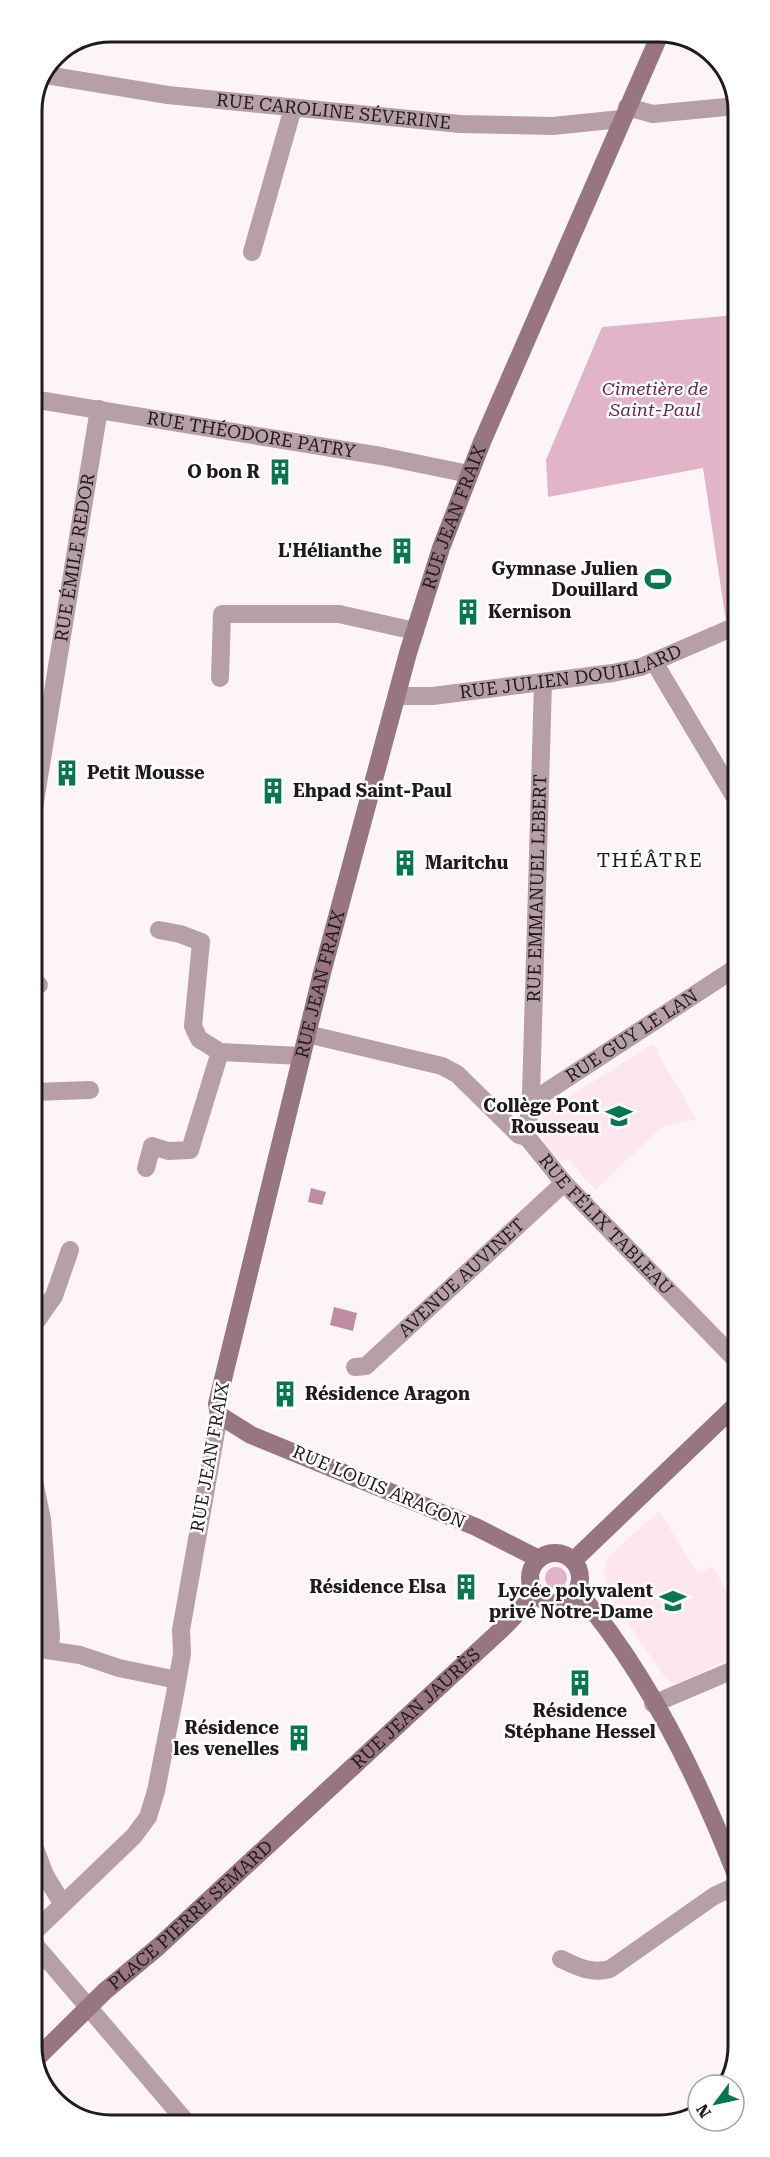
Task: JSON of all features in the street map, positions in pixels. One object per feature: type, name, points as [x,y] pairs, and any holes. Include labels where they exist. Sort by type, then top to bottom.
[{"type":"street","name":"RUE JEAN FRAIX","points":[[42,1931],[62,1903],[134,1836],[148,1817],[156,1791],[182,1654],[181,1630],[219,1416],[217,1404],[307,1034],[415,631],[450,521],[469,474],[656,42]]},
{"type":"street","name":"RUE CAROLINE SÉVERINE","points":[[52,76],[168,95],[507,127],[553,126],[624,113],[653,114],[728,107]]},
{"type":"street","points":[[252,252],[293,108]]},
{"type":"street","name":"RUE THÉODORE PATRY","points":[[42,400],[381,456],[469,474]]},
{"type":"street","name":"RUE ÉMILE REDOR","points":[[42,759],[99,409]]},
{"type":"street","points":[[220,678],[222,614],[339,614],[415,631]]},
{"type":"street","name":"RUE JULIEN DOUILLARD","points":[[397,696],[433,696],[613,673],[654,662],[728,630]]},
{"type":"street","points":[[654,662],[728,786]]},
{"type":"street","name":"RUE EMMANUEL LEBERT","points":[[531,1094],[543,683]]},
{"type":"street","points":[[159,930],[180,934],[201,942],[193,1026],[199,1039],[220,1052],[302,1056]]},
{"type":"street","name":"RUE GUY LE LAN","points":[[531,1094],[543,1094],[728,973]]},
{"type":"street","name":"RUE FÉLIX TABLEAU","points":[[307,1034],[449,1069],[519,1136],[527,1137],[564,1183],[728,1352]]},
{"type":"street","points":[[146,1168],[152,1146],[168,1151],[190,1150],[220,1052]]},
{"type":"street","points":[[42,1092],[90,1090]]},
{"type":"street","points":[[527,1137],[531,1094]]},
{"type":"street","name":"AVENUE AUVINET","points":[[355,1367],[366,1366],[564,1183]]},
{"type":"street","points":[[42,1313],[54,1296],[70,1250]]},
{"type":"street","points":[[573,1561],[728,1413]]},
{"type":"street","name":"RUE LOUIS ARAGON","points":[[219,1416],[251,1435],[476,1527],[539,1559]]},
{"type":"street","points":[[559,1553],[573,1561],[580,1578],[577,1591],[567,1600],[557,1603],[549,1602],[536,1593],[531,1576],[539,1559],[549,1554],[559,1553]]},
{"type":"street","points":[[42,1578],[51,1635],[42,1649],[177,1680]]},
{"type":"street","points":[[577,1591],[616,1642],[653,1704],[702,1796],[728,1858]]},
{"type":"street","name":"RUE JEAN JAURÈS","points":[[294,1821],[506,1626],[536,1593]]},
{"type":"street","points":[[653,1704],[728,1672]]},
{"type":"street","name":"PLACE PIERRE SEMARD","points":[[43,2053],[294,1821]]},
{"type":"street","points":[[42,1867],[62,1903]]},
{"type":"street","points":[[561,1959],[584,1970],[598,1972],[610,1969],[728,1888]]},
{"type":"street","points":[[42,1950],[88,2009],[180,2115]]},
{"type":"shaded area","name":"Collège Pont Rousseau","points":[[652,1044],[660,1051],[658,1053],[696,1119],[662,1127],[595,1190],[568,1158],[561,1162],[544,1145],[543,1114]]},
{"type":"shaded area","points":[[311,1188],[326,1192],[322,1205],[308,1202]]},
{"type":"shaded area","points":[[334,1307],[357,1313],[353,1331],[330,1325]]},
{"type":"shaded area","name":"Lycée polyvalent privé Notre-Dame","points":[[659,1511],[698,1574],[712,1566],[728,1594],[728,1660],[676,1684],[666,1679],[607,1591],[610,1588],[605,1581],[606,1559]]},
{"type":"green space","name":"Cimetière de Saint-Paul","points":[[728,316],[728,620],[726,621],[703,468],[548,497],[546,460],[602,327]]},
{"type":"green space","points":[[556,1567],[564,1570],[567,1578],[564,1586],[556,1589],[548,1586],[545,1578],[548,1570]]},
{"type":"place","name":"O bon R","points":[[280,472]]},
{"type":"place","name":"L'Hélianthe","points":[[402,551]]},
{"type":"place","name":"Gymnase Julien Douillard","points":[[658,579]]},
{"type":"place","name":"Kernison","points":[[468,612]]},
{"type":"place","name":"Petit Mousse","points":[[67,773]]},
{"type":"place","name":"Ehpad Saint-Paul","points":[[273,791]]},
{"type":"place","name":"Maritchu","points":[[405,863]]},
{"type":"place","name":"Collège Pont Rousseau","points":[[619,1116]]},
{"type":"place","name":"Résidence Aragon","points":[[285,1394]]},
{"type":"place","name":"Résidence Elsa","points":[[466,1587]]},
{"type":"place","name":"Lycée polyvalent privé Notre-Dame","points":[[673,1601]]},
{"type":"place","name":"Résidence Stéphane Hessel","points":[[580,1683]]},
{"type":"place","name":"Résidence les venelles","points":[[299,1738]]},
{"type":"district","name":"THÉÂTRE","points":[[650,860]]}]
